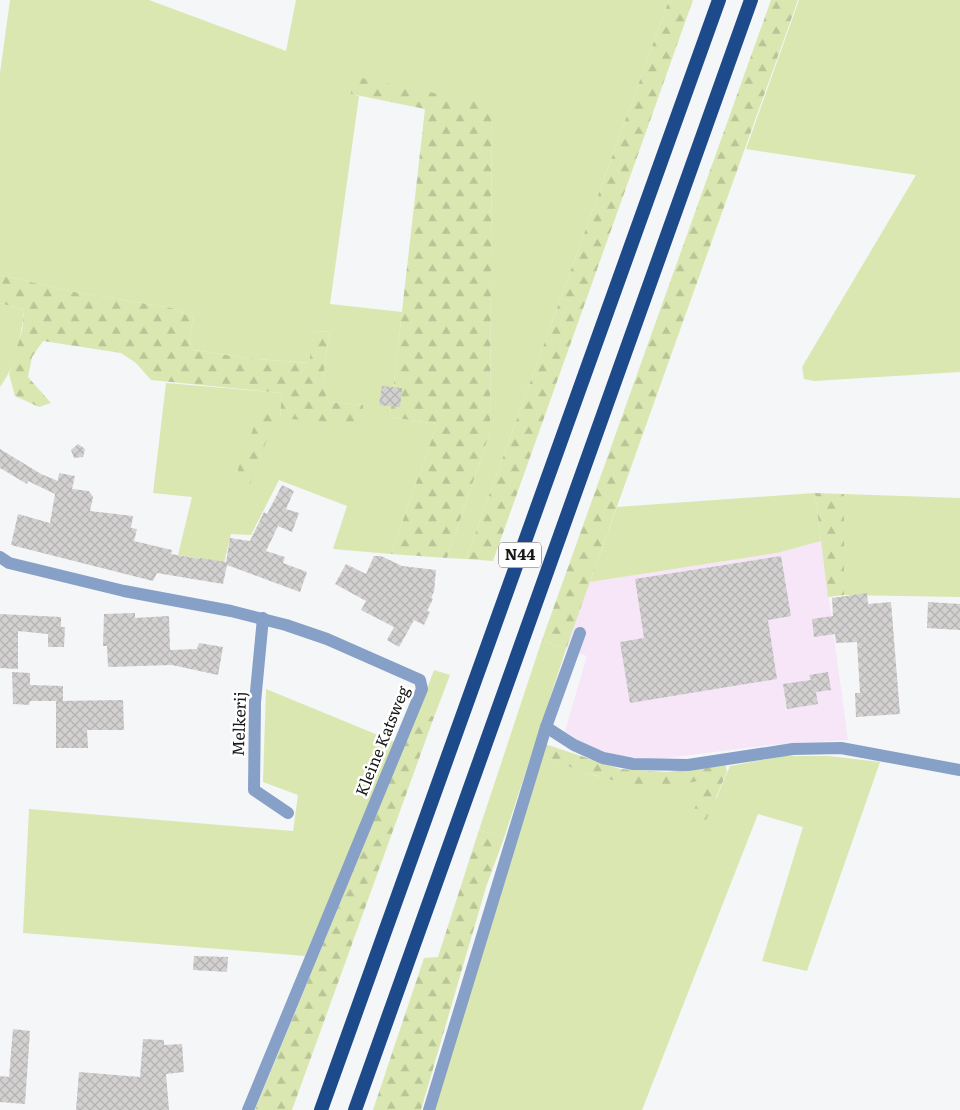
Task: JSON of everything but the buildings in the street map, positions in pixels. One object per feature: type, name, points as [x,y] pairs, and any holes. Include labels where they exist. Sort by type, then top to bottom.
[{"type":"highway","name":"N44","points":[[321,1110],[719,0]]},
{"type":"highway","name":"N44","points":[[355,1110],[751,0]]},
{"type":"street","name":"Kleine Katsweg","points":[[0,557],[9,563],[124,591],[263,618],[327,639],[409,673],[420,680],[422,689],[248,1110]]},
{"type":"street","name":"Melkerij","points":[[263,618],[255,702],[254,790],[288,813]]},
{"type":"street","points":[[429,1110],[546,727],[580,633]]},
{"type":"street","points":[[546,727],[574,746],[604,758],[632,764],[688,765],[793,749],[841,748],[960,770]]},
{"type":"shaded area","points":[[821,541],[848,740],[770,745],[650,760],[605,753],[578,741],[565,731],[587,656],[566,649],[590,582],[777,553]]},
{"type":"green space","points":[[10,0],[149,0],[286,51],[296,0],[669,0],[466,559],[447,558],[490,432],[492,105],[351,94],[359,96],[330,304],[402,312],[390,417],[437,424],[391,554],[333,549],[347,506],[279,480],[251,535],[231,534],[224,563],[178,555],[192,497],[153,493],[166,383],[282,393],[280,418],[363,405],[329,402],[324,385],[324,376],[330,332],[315,331],[310,363],[245,358],[194,350],[189,343],[193,317],[172,308],[74,292],[0,275],[0,73]]},
{"type":"green space","points":[[669,0],[693,0],[493,561],[466,559]]},
{"type":"green space","points":[[771,0],[798,0],[566,649],[542,640]]},
{"type":"green space","points":[[799,0],[960,0],[960,372],[814,381],[804,379],[802,367],[916,175],[746,149]]},
{"type":"green space","points":[[352,76],[492,105],[490,432],[447,558],[391,554],[437,424],[390,417],[425,109],[351,94]]},
{"type":"green space","points":[[0,275],[74,292],[172,308],[193,317],[189,343],[194,350],[245,358],[309,363],[315,331],[330,332],[324,367],[326,394],[329,402],[363,405],[363,425],[280,418],[282,393],[151,380],[136,363],[121,353],[43,341],[32,357],[28,377],[51,403],[39,407],[15,396],[9,374],[22,331],[24,310],[0,303]]},
{"type":"green space","points":[[0,303],[24,310],[14,360],[0,387]]},
{"type":"green space","points":[[267,406],[274,409],[271,429],[250,484],[243,484],[239,480],[238,469],[261,408]]},
{"type":"green space","points":[[815,493],[821,541],[777,553],[590,582],[617,507]]},
{"type":"green space","points":[[815,493],[844,494],[844,595],[828,597]]},
{"type":"green space","points":[[844,494],[960,498],[960,597],[844,595]]},
{"type":"green space","points":[[542,640],[566,649],[504,838],[479,830]]},
{"type":"green space","points":[[434,670],[450,675],[434,717],[419,710]]},
{"type":"green space","points":[[266,689],[395,742],[305,956],[23,933],[29,809],[293,831],[298,795],[263,782]]},
{"type":"green space","points":[[419,710],[434,717],[292,1110],[255,1110]]},
{"type":"green space","points":[[545,744],[620,769],[667,772],[725,763],[727,772],[706,820],[692,814],[709,778],[675,785],[657,786],[623,782],[589,774],[541,756]]},
{"type":"green space","points":[[541,756],[596,776],[674,785],[709,778],[716,799],[730,766],[783,756],[829,756],[880,762],[807,971],[762,961],[803,827],[758,814],[642,1110],[434,1110]]},
{"type":"green space","points":[[479,830],[504,838],[486,887],[421,1110],[373,1110],[424,958],[438,957]]}]
